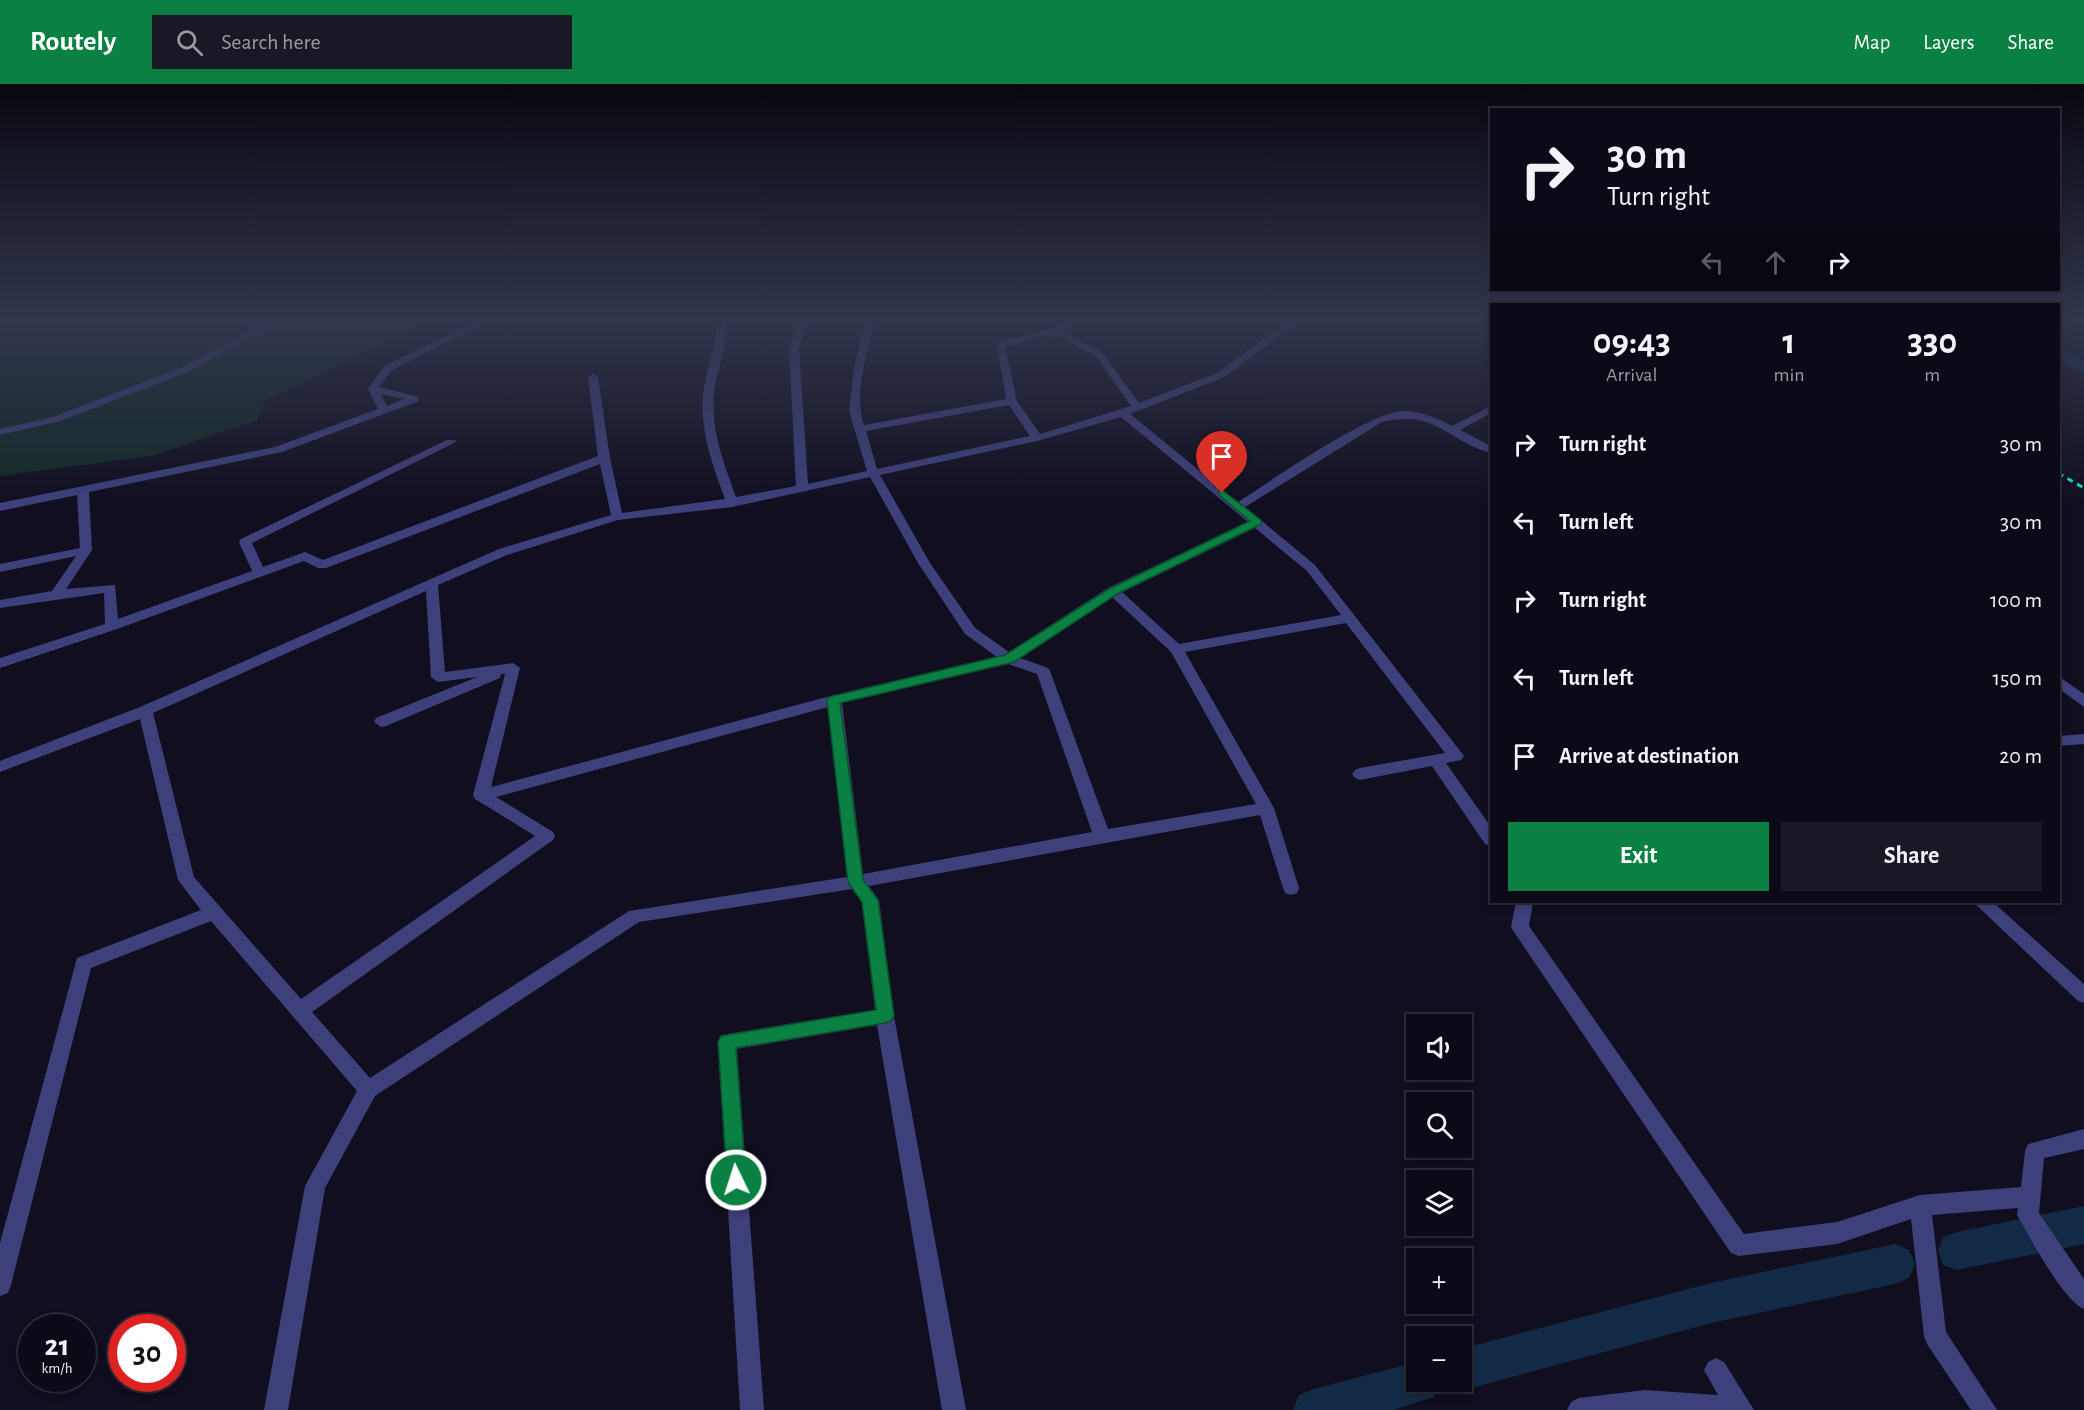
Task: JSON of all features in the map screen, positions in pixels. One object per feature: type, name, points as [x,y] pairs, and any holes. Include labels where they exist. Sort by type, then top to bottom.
[{"type":"street","points":[[0,432],[56,419],[156,381]]},
{"type":"street","points":[[374,388],[379,381]]},
{"type":"street","points":[[594,381],[604,458],[617,517]]},
{"type":"street","points":[[713,381],[708,404],[711,442],[732,503]]},
{"type":"street","points":[[796,381],[802,488]]},
{"type":"street","points":[[858,381],[854,411],[873,473],[924,563],[970,631],[1009,659],[1043,670],[1102,836]]},
{"type":"street","points":[[1008,381],[1012,401],[1037,438]]},
{"type":"street","points":[[1119,381],[1137,407]]},
{"type":"street","points":[[0,767],[145,711],[503,552],[617,517],[732,503],[1037,438],[1123,413],[1206,381]]},
{"type":"street","points":[[0,507],[83,492],[278,450],[415,399],[374,388]]},
{"type":"street","points":[[374,388],[384,411]]},
{"type":"street","points":[[860,429],[1012,401]]},
{"type":"street","points":[[1453,430],[1490,411]]},
{"type":"street","points":[[1123,413],[1239,506],[1311,568],[1456,756],[1360,774]]},
{"type":"street","points":[[1239,506],[1378,420],[1402,414],[1428,418],[1490,449]]},
{"type":"street","points":[[259,573],[245,542],[451,442]]},
{"type":"street","points":[[0,663],[112,626],[305,556],[322,565],[604,458]]},
{"type":"street","points":[[56,594],[86,550],[83,492]]},
{"type":"street","points":[[482,795],[834,700],[1009,659],[1113,591],[1257,522]]},
{"type":"street","points":[[0,568],[86,550]]},
{"type":"street","points":[[432,585],[438,677],[513,668]]},
{"type":"street","points":[[0,604],[56,594],[110,588],[112,626]]},
{"type":"street","points":[[1113,591],[1176,648],[1266,808],[1291,888]]},
{"type":"street","points":[[1176,648],[1350,618]]},
{"type":"street","points":[[381,722],[513,668]]},
{"type":"street","points":[[482,795],[513,668]]},
{"type":"street","points":[[2060,683],[2084,702]]},
{"type":"street","points":[[834,700],[856,882],[870,900],[885,1016],[954,1410]]},
{"type":"street","points":[[145,711],[186,880],[368,1090]]},
{"type":"street","points":[[2060,741],[2084,739]]},
{"type":"street","points":[[1436,760],[1490,839]]},
{"type":"street","points":[[299,1011],[547,836],[482,795]]},
{"type":"street","points":[[276,1410],[315,1186],[368,1090],[635,916],[856,882],[1266,808]]},
{"type":"street","points":[[1525,903],[1521,927],[1739,1245],[1837,1233],[1920,1205],[2029,1206]]},
{"type":"street","points":[[1983,903],[2084,995]]},
{"type":"street","points":[[0,1285],[83,963],[214,912]]},
{"type":"street","points":[[752,1410],[727,1042],[885,1016]]},
{"type":"street","points":[[2084,1139],[2035,1151],[2029,1206],[2054,1257],[2084,1298]]},
{"type":"street","points":[[1920,1205],[1935,1336],[1985,1410]]},
{"type":"street","points":[[1716,1370],[1741,1409]]},
{"type":"street","points":[[1579,1410],[1645,1402],[1741,1409]]},
{"type":"green space","points":[[0,381],[306,381],[265,401],[257,420],[151,456],[0,476]]},
{"type":"waterway","points":[[1957,1251],[2084,1225]]},
{"type":"waterway","points":[[1472,1367],[1711,1303],[1895,1264]]},
{"type":"waterway","points":[[1314,1410],[1406,1385]]},
{"type":"railway","points":[[2060,474],[2084,488]]},
{"type":"route","points":[[736,1180],[727,1042],[885,1016],[870,900],[856,882],[834,700],[1009,659],[1113,591],[1257,522],[1222,493]]}]
